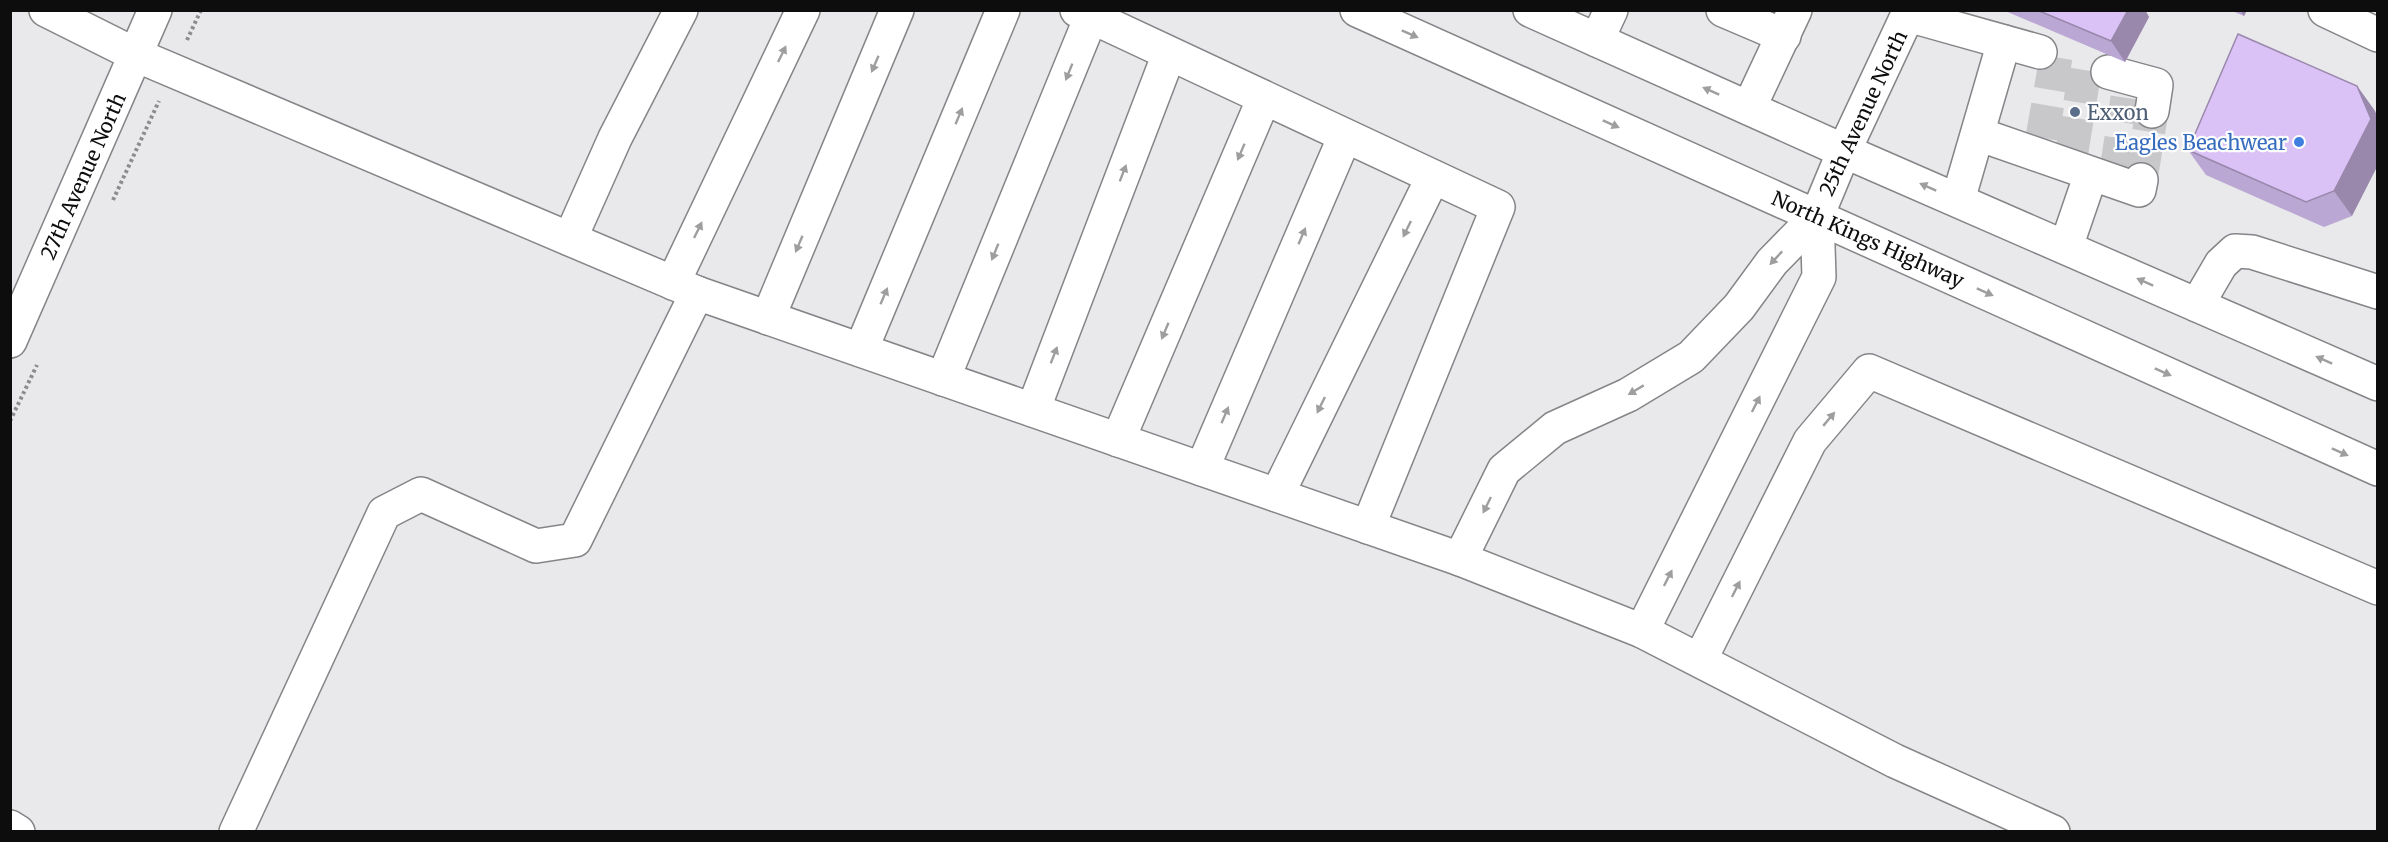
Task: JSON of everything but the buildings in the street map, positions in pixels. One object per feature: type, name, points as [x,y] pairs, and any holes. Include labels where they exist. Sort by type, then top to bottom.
[{"type":"main road","points":[[46,10],[136,55],[685,288],[1460,559],[1642,631],[1895,761],[2054,831]]},
{"type":"main road","name":"27th Avenue North","points":[[10,341],[155,10]]},
{"type":"main road","points":[[570,239],[615,138],[681,10]]},
{"type":"main road","points":[[236,831],[384,513],[421,494],[536,546],[575,540],[803,10]]},
{"type":"main road","points":[[768,318],[897,10]]},
{"type":"main road","points":[[861,350],[1004,10]]},
{"type":"main road","name":"North Kings Highway","points":[[1357,10],[2378,469]]},
{"type":"main road","points":[[1530,10],[1844,151],[2378,384]]},
{"type":"main road","points":[[1597,40],[1611,10]]},
{"type":"main road","points":[[1723,10],[1789,23],[1749,108]]},
{"type":"main road","points":[[2325,10],[2378,35]]},
{"type":"main road","points":[[1909,13],[2040,52]]},
{"type":"main road","name":"25th Avenue North","points":[[1817,216],[1844,151],[1909,13]]},
{"type":"main road","points":[[943,379],[1084,14],[1498,207],[1368,527]]},
{"type":"main road","points":[[1958,200],[2004,42]]},
{"type":"main road","points":[[1033,410],[1169,54]]},
{"type":"main road","points":[[1118,440],[1264,98]]},
{"type":"main road","points":[[1977,134],[2040,147],[2101,171],[2066,247]]},
{"type":"main road","points":[[1202,469],[1345,136]]},
{"type":"main road","points":[[1277,495],[1433,177]]},
{"type":"main road","points":[[1460,559],[1503,470],[1555,428],[1628,395],[1691,357],[1739,307],[1772,262],[1817,216]]},
{"type":"main road","points":[[1642,631],[1820,277],[1817,216]]},
{"type":"main road","points":[[2197,305],[2222,264],[2235,251],[2252,252],[2378,292]]},
{"type":"main road","points":[[1700,660],[1810,441],[1869,371],[2378,588]]},
{"type":"main road","points":[[10,827],[18,831]]},
{"type":"tunnel","points":[[2042,138],[2056,57]]},
{"type":"tunnel","points":[[2072,151],[2086,65]]},
{"type":"tunnel","points":[[2116,171],[2127,98]]},
{"type":"tunnel","points":[[2141,180],[2152,111]]},
{"type":"place","name":"Exxon","points":[[2075,112]]},
{"type":"place","name":"Eagles Beachwear","points":[[2299,142]]}]
